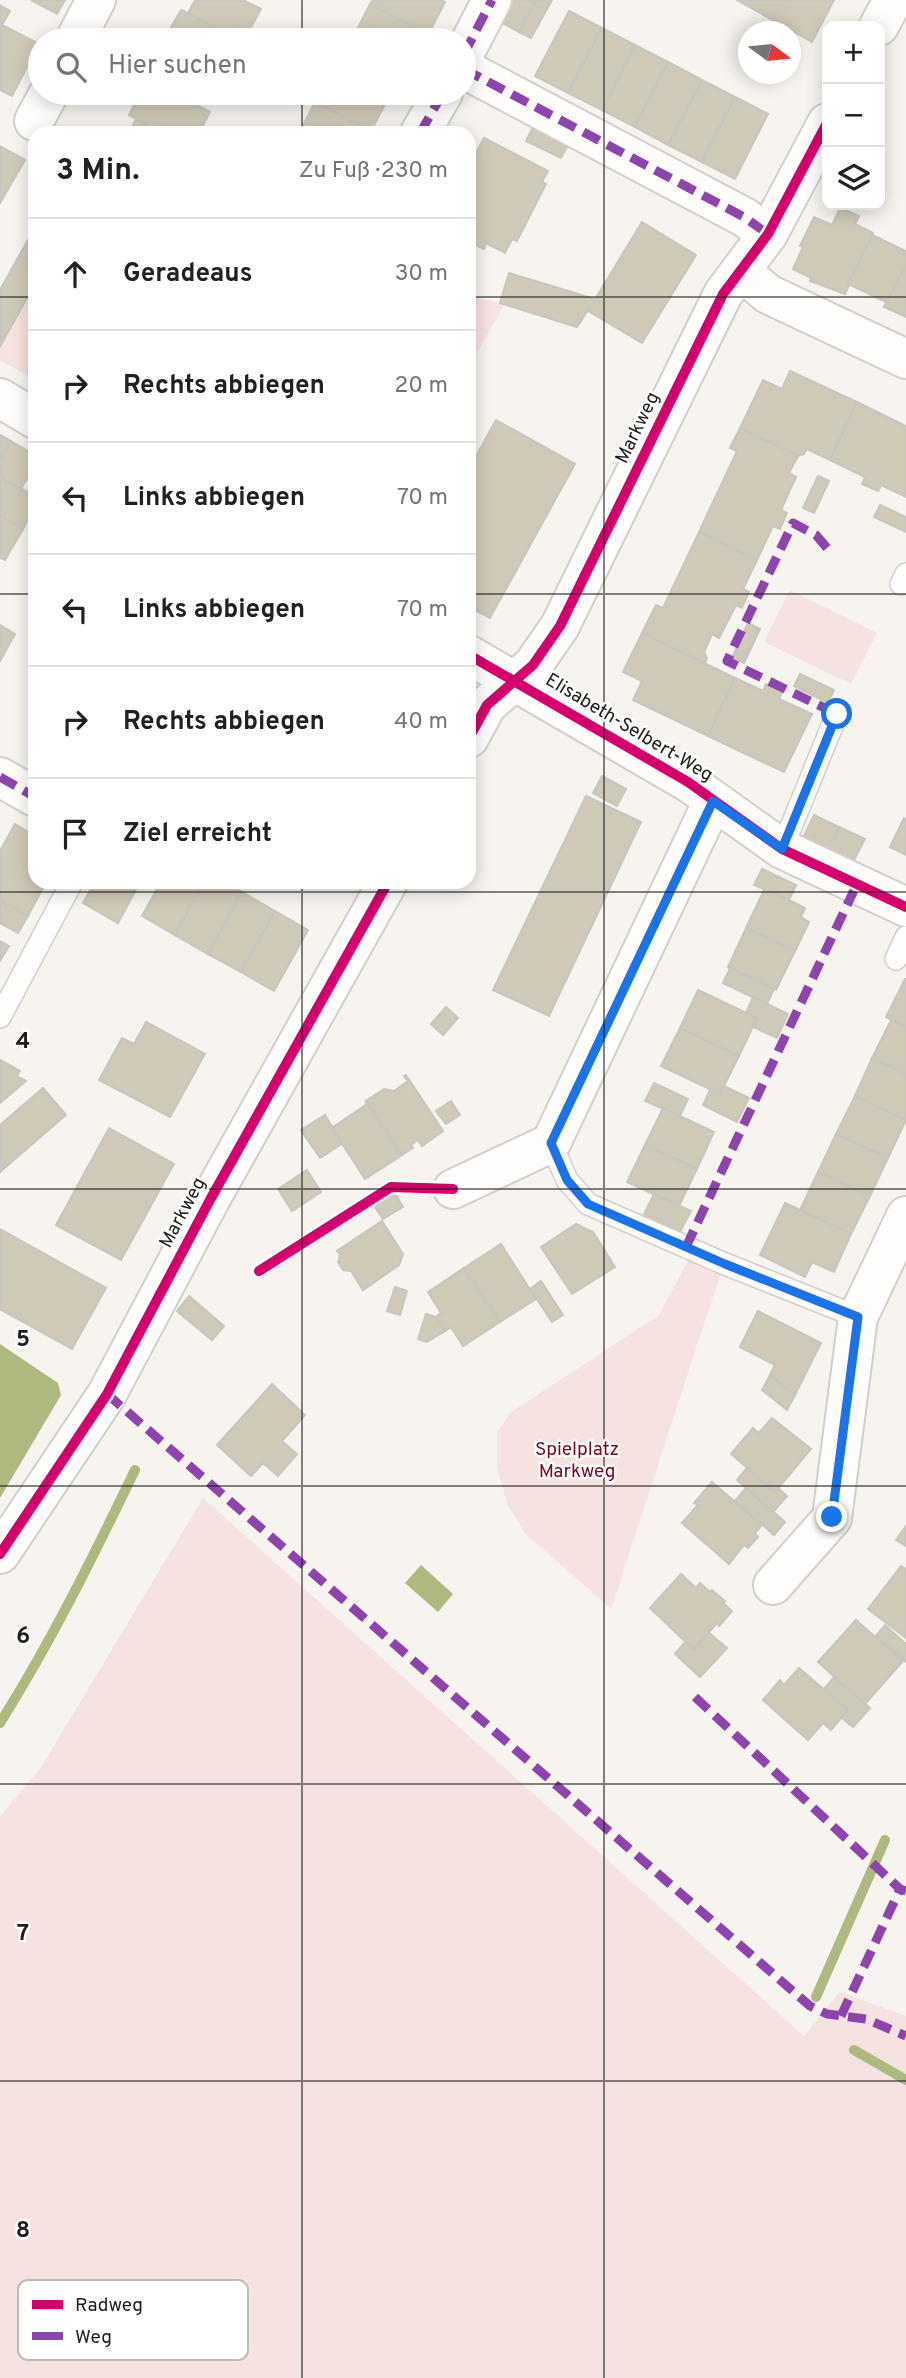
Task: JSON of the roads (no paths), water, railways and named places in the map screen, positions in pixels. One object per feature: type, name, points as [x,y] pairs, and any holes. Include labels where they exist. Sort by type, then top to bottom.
[{"type":"street","points":[[81,28],[96,0]]},
{"type":"street","points":[[476,31],[492,0]]},
{"type":"street","points":[[882,21],[893,0]]},
{"type":"street","points":[[476,75],[744,217],[768,234]]},
{"type":"street","points":[[424,126],[436,105]]},
{"type":"street","name":"Markweg","points":[[476,725],[487,705],[533,665],[560,626],[723,294],[768,234],[822,132]]},
{"type":"street","points":[[741,271],[768,293],[906,359]]},
{"type":"street","points":[[0,398],[28,415]]},
{"type":"street","name":"Elisabeth-Selbert-Weg","points":[[476,659],[688,782],[782,849],[906,907]]},
{"type":"street","points":[[0,777],[28,793]]},
{"type":"street","name":"Elisabeth-Selbert-Weg","points":[[551,1143],[713,801]]},
{"type":"street","name":"Markweg","points":[[0,1554],[107,1394],[211,1198],[384,889]]},
{"type":"street","points":[[453,1189],[551,1143]]},
{"type":"street","points":[[773,1585],[832,1517],[858,1317],[906,1216]]},
{"type":"lane","points":[[782,849],[837,714]]},
{"type":"lane","points":[[0,1017],[68,889]]},
{"type":"lane","points":[[896,959],[906,937]]},
{"type":"lane","points":[[551,1143],[567,1180],[588,1204],[725,1264],[858,1317]]},
{"type":"waterway","points":[[0,1723],[54,1630],[135,1470]]},
{"type":"waterway","points":[[816,1997],[885,1840]]},
{"type":"waterway","points":[[854,2050],[906,2080]]},
{"type":"park label","name":"Spielplatz Markweg","points":[[577,1461]]}]
